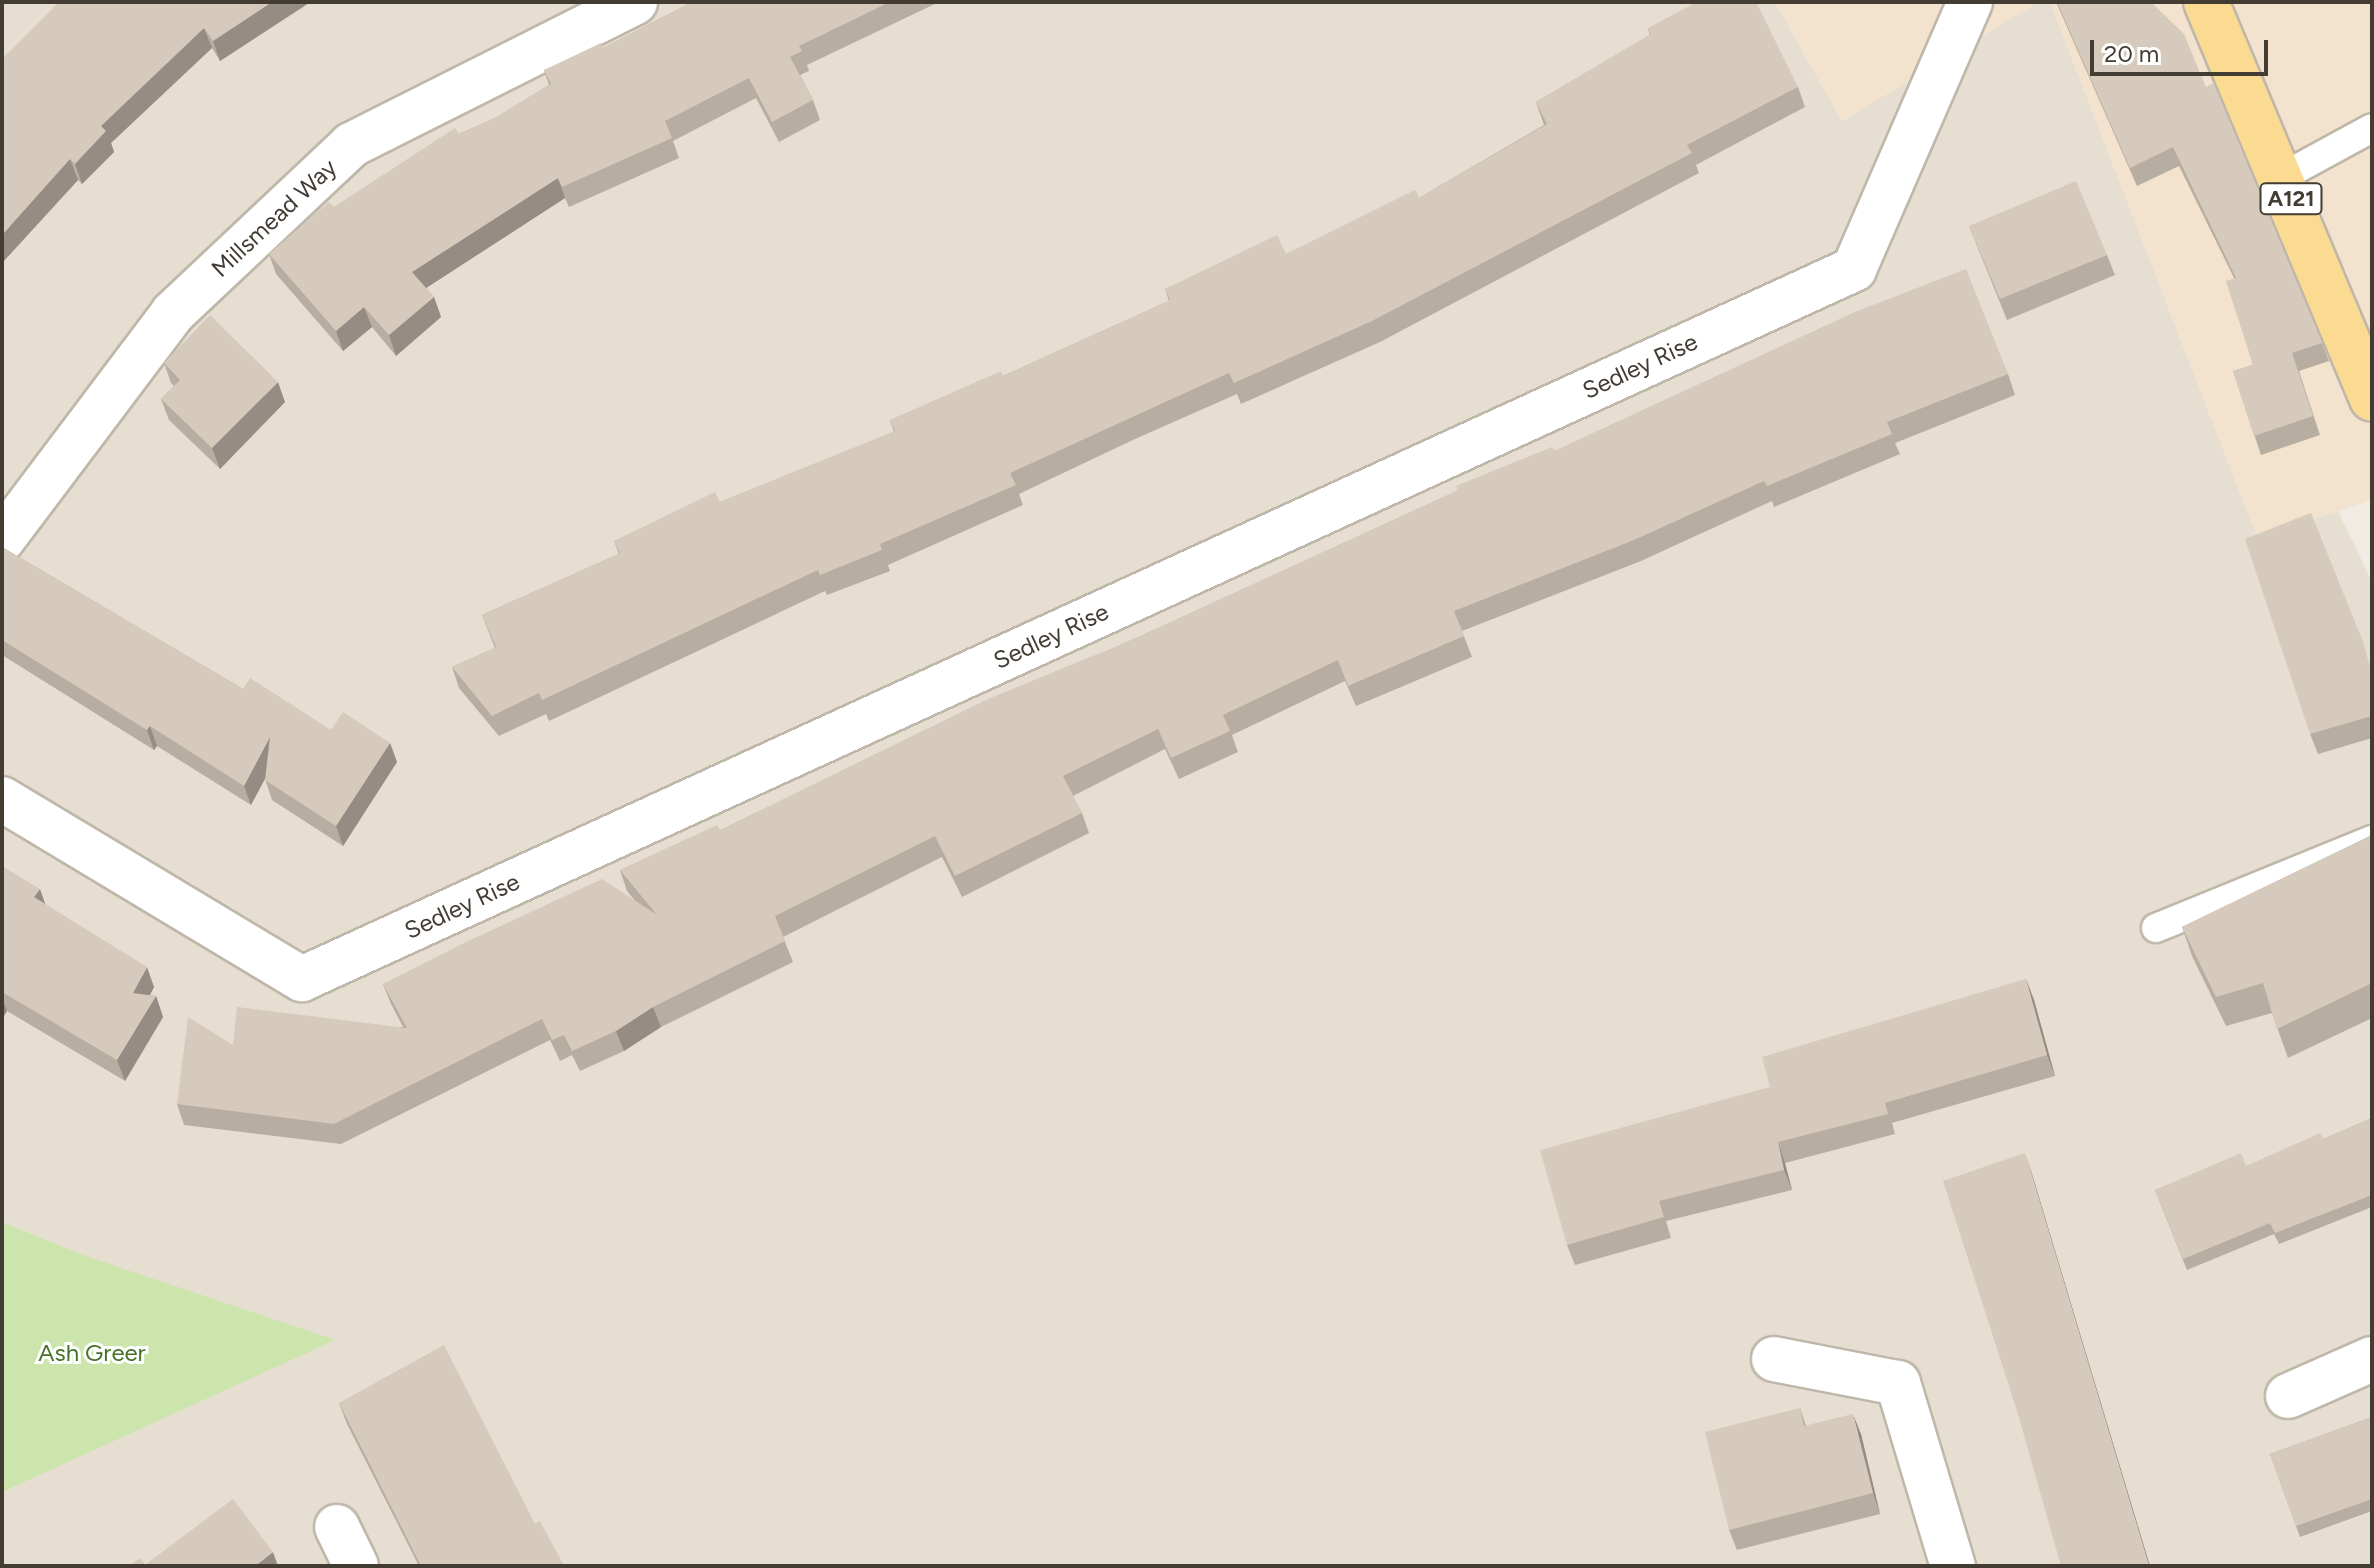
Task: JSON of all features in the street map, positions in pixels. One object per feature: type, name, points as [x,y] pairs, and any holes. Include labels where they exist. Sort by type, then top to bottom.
[{"type":"main road","name":"A121","points":[[2206,2],[2282,177],[2372,399]]},
{"type":"street","name":"Millsmead Way","points":[[2,540],[173,313],[351,145],[635,2]]},
{"type":"street","name":"Sedley Rise","points":[[2,799],[302,979],[1854,269],[1970,2]]},
{"type":"street","points":[[1774,1359],[1898,1383],[1953,1566]]},
{"type":"street","points":[[2288,1396],[2372,1359]]},
{"type":"street","points":[[337,1527],[356,1566]]},
{"type":"lane","points":[[2282,177],[2372,128]]},
{"type":"lane","points":[[2156,928],[2372,840]]},
{"type":"shaded area","points":[[2,2],[1775,2],[1842,121],[2038,2],[2050,2],[2257,537],[2338,511],[2372,582],[2372,1566],[2,1566],[2,1492],[32,1478],[83,1255],[2,1222]]},
{"type":"shaded area","points":[[1775,2],[2038,2],[1842,121]]},
{"type":"shaded area","points":[[2050,2],[2372,2],[2372,500],[2257,537]]},
{"type":"green space","name":"Ash Greer","points":[[2,1222],[83,1255],[335,1340],[2,1492]]},
{"type":"building","points":[[59,2],[272,2],[213,41],[204,28],[101,126],[106,131],[75,164],[70,159],[2,235],[2,59]]},
{"type":"building","points":[[692,2],[890,2],[799,46],[802,51],[790,57],[813,100],[772,122],[749,78],[665,121],[672,138],[562,187],[558,178],[412,272],[434,297],[389,335],[364,307],[336,331],[269,254],[329,202],[334,207],[455,128],[459,134],[497,117],[551,84],[544,70],[601,43],[603,48]]},
{"type":"building","points":[[1697,2],[1756,2],[1798,87],[1687,145],[1692,153],[1372,321],[1234,383],[1229,373],[1128,419],[1010,473],[1016,485],[880,544],[882,550],[820,575],[818,570],[542,700],[539,693],[492,716],[452,667],[496,647],[482,615],[620,553],[614,541],[715,492],[720,502],[895,431],[890,420],[1001,371],[1003,376],[1170,300],[1165,289],[1277,235],[1286,254],[1415,190],[1419,198],[1547,124],[1536,102],[1651,34],[1648,28]]},
{"type":"building","points":[[2057,2],[2151,2],[2184,34],[2206,87],[2213,83],[2322,343],[2292,353],[2313,416],[2254,436],[2233,371],[2253,365],[2226,281],[2236,278],[2173,147],[2130,168]]},
{"type":"building","points":[[2076,181],[2107,255],[2000,299],[1969,226]]},
{"type":"building","points":[[1966,269],[2008,374],[1887,422],[1892,434],[1767,486],[1764,481],[1634,540],[1454,611],[1464,636],[1348,686],[1338,660],[1223,715],[1230,731],[1171,758],[1158,729],[1063,776],[1082,813],[955,876],[935,836],[775,916],[785,941],[653,1007],[616,1031],[572,1051],[564,1035],[552,1040],[542,1019],[334,1124],[177,1104],[188,1017],[233,1045],[237,1007],[407,1028],[383,984],[464,943],[602,879],[657,915],[620,870],[717,825],[720,830],[988,699],[1127,642],[1458,490],[1456,486],[1552,447],[1554,451],[1855,312]]},
{"type":"building","points":[[210,315],[278,382],[212,448],[161,399],[180,380],[164,363]]},
{"type":"building","points":[[2311,513],[2363,642],[2372,674],[2372,716],[2310,734],[2245,539]]},
{"type":"building","points":[[2,547],[243,689],[250,678],[331,730],[343,712],[390,743],[336,826],[265,780],[270,737],[244,786],[150,726],[147,730],[2,640]]},
{"type":"building","points":[[2372,835],[2372,983],[2277,1029],[2263,983],[2216,997],[2182,927]]},
{"type":"building","points":[[2,866],[40,889],[34,897],[147,967],[133,993],[156,996],[117,1060],[2,992]]},
{"type":"building","points":[[2026,979],[2047,1055],[1885,1103],[1888,1114],[1778,1142],[1784,1170],[1659,1201],[1664,1217],[1567,1245],[1540,1150],[1770,1087],[1762,1057]]},
{"type":"building","points":[[2372,1118],[2372,1195],[2275,1233],[2270,1223],[2183,1259],[2155,1190],[2241,1153],[2246,1166],[2320,1133],[2323,1139]]},
{"type":"building","points":[[2025,1153],[2149,1566],[2061,1566],[2018,1414],[1943,1181]]},
{"type":"building","points":[[444,1345],[535,1524],[540,1521],[564,1566],[421,1566],[339,1403]]},
{"type":"building","points":[[1800,1408],[1804,1426],[1853,1414],[1873,1493],[1729,1530],[1705,1432]]},
{"type":"building","points":[[2372,1417],[2372,1499],[2296,1526],[2270,1454]]},
{"type":"building","points":[[233,1499],[273,1552],[255,1566],[129,1566],[140,1558],[145,1565]]}]
